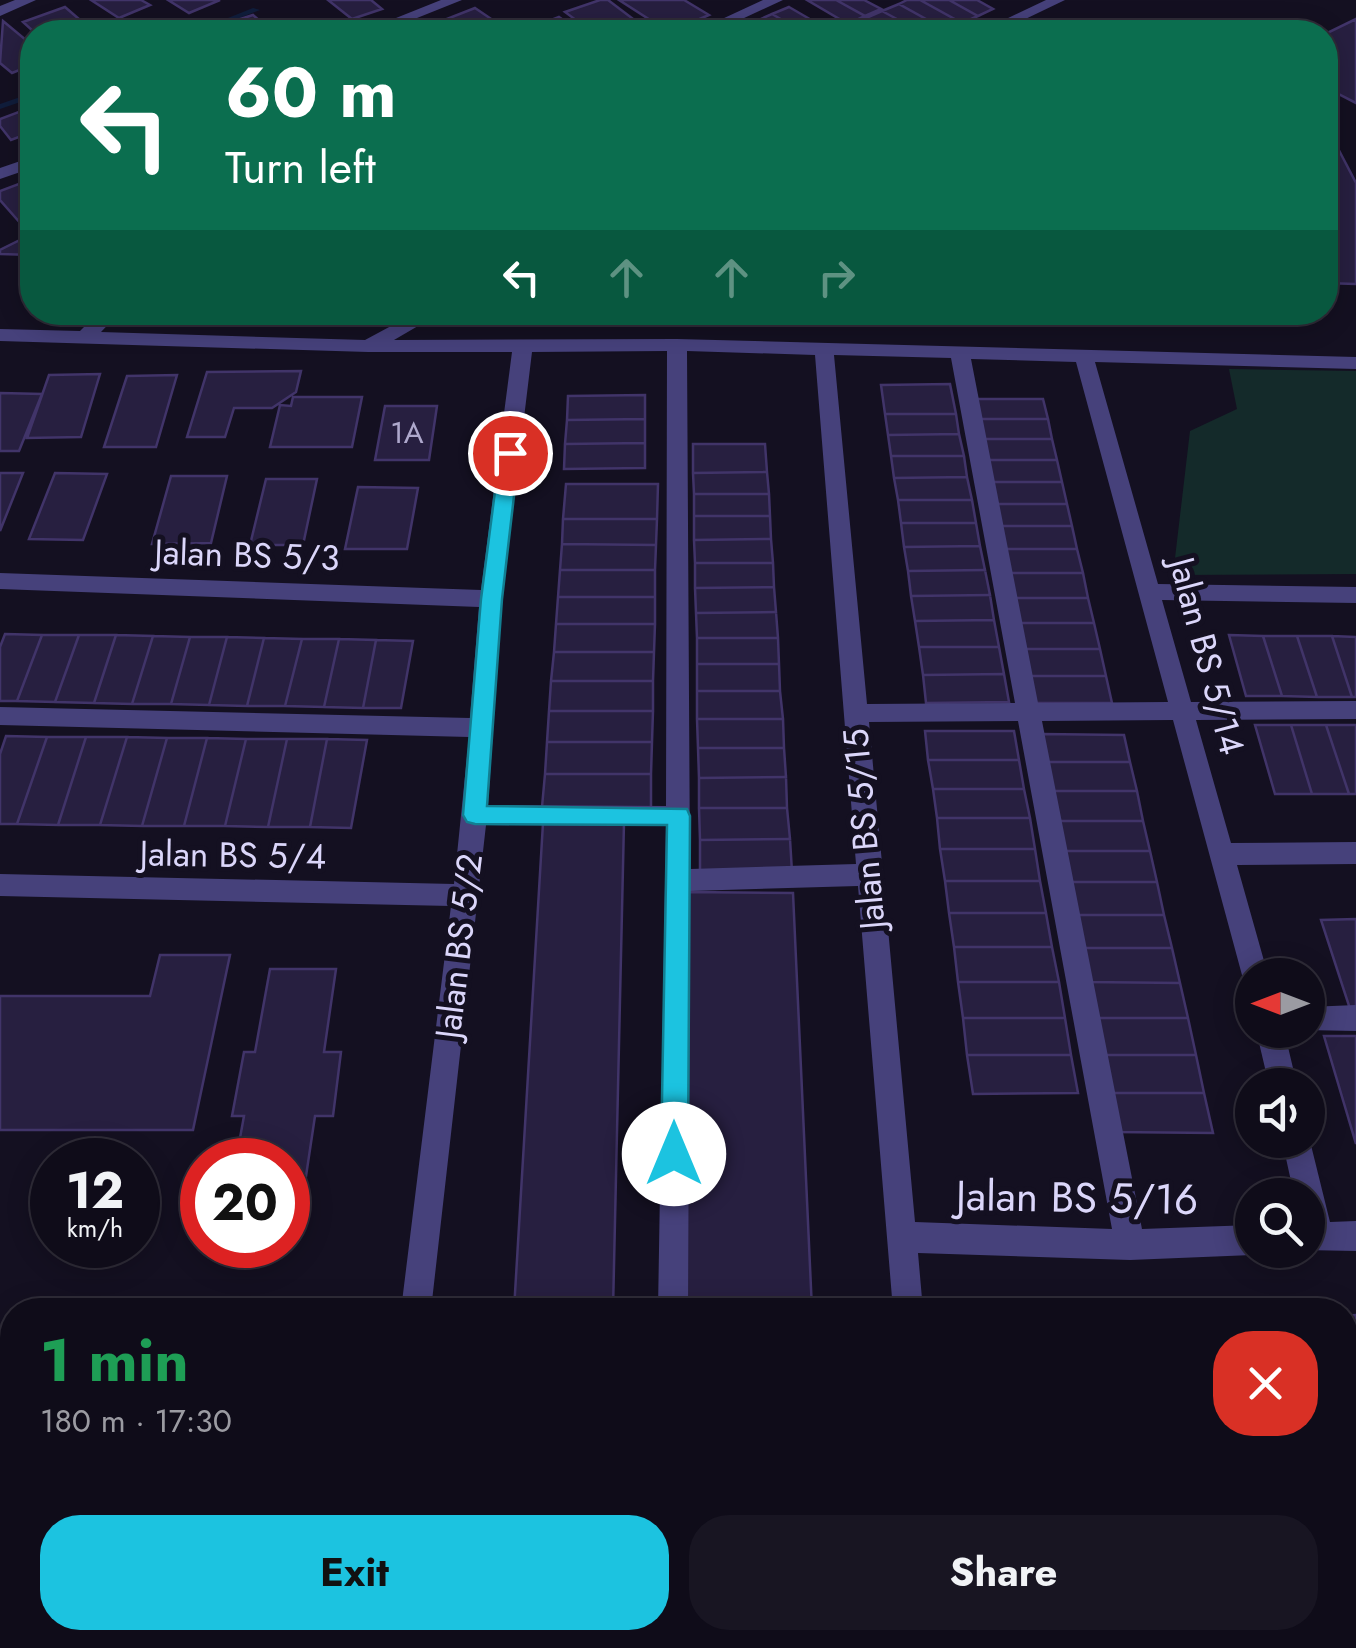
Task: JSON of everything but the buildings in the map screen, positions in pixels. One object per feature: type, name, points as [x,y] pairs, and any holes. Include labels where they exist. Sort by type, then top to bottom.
[{"type":"street","points":[[0,12],[29,0]]},
{"type":"street","points":[[401,20],[455,0]]},
{"type":"street","points":[[730,20],[776,0]]},
{"type":"street","points":[[1014,20],[1058,0]]},
{"type":"street","points":[[84,338],[98,325]]},
{"type":"street","points":[[368,346],[408,325]]},
{"type":"street","points":[[0,335],[368,346],[678,344],[1356,363]]},
{"type":"street","name":"Jalan BS 5/2","points":[[417,1298],[475,815],[492,599],[524,344]]},
{"type":"street","points":[[673,1298],[679,816],[678,344]]},
{"type":"street","name":"Jalan BS 5/15","points":[[824,348],[907,1298]]},
{"type":"street","points":[[960,353],[1130,1245]]},
{"type":"street","name":"Jalan BS 5/14","points":[[1084,357],[1250,958]]},
{"type":"street","name":"Jalan BS 5/3","points":[[0,581],[492,599]]},
{"type":"street","points":[[1151,592],[1356,594]]},
{"type":"street","points":[[854,713],[1356,710]]},
{"type":"street","points":[[0,716],[482,728]]},
{"type":"street","points":[[475,815],[679,816]]},
{"type":"street","points":[[1222,854],[1356,853]]},
{"type":"street","points":[[677,880],[869,874]]},
{"type":"street","name":"Jalan BS 5/4","points":[[0,885],[464,895]]},
{"type":"street","points":[[1325,1019],[1356,1018]]},
{"type":"street","points":[[1325,1237],[1356,1236]]},
{"type":"street","name":"Jalan BS 5/16","points":[[900,1238],[1130,1245],[1235,1241]]},
{"type":"green space","points":[[1229,369],[1356,371],[1356,574],[1173,575],[1190,431],[1237,409]]},
{"type":"waterway","points":[[229,20],[256,10]]},
{"type":"waterway","points":[[0,107],[20,100]]},
{"type":"route","points":[[510,453],[492,599],[475,815],[679,816],[674,1154]]}]
